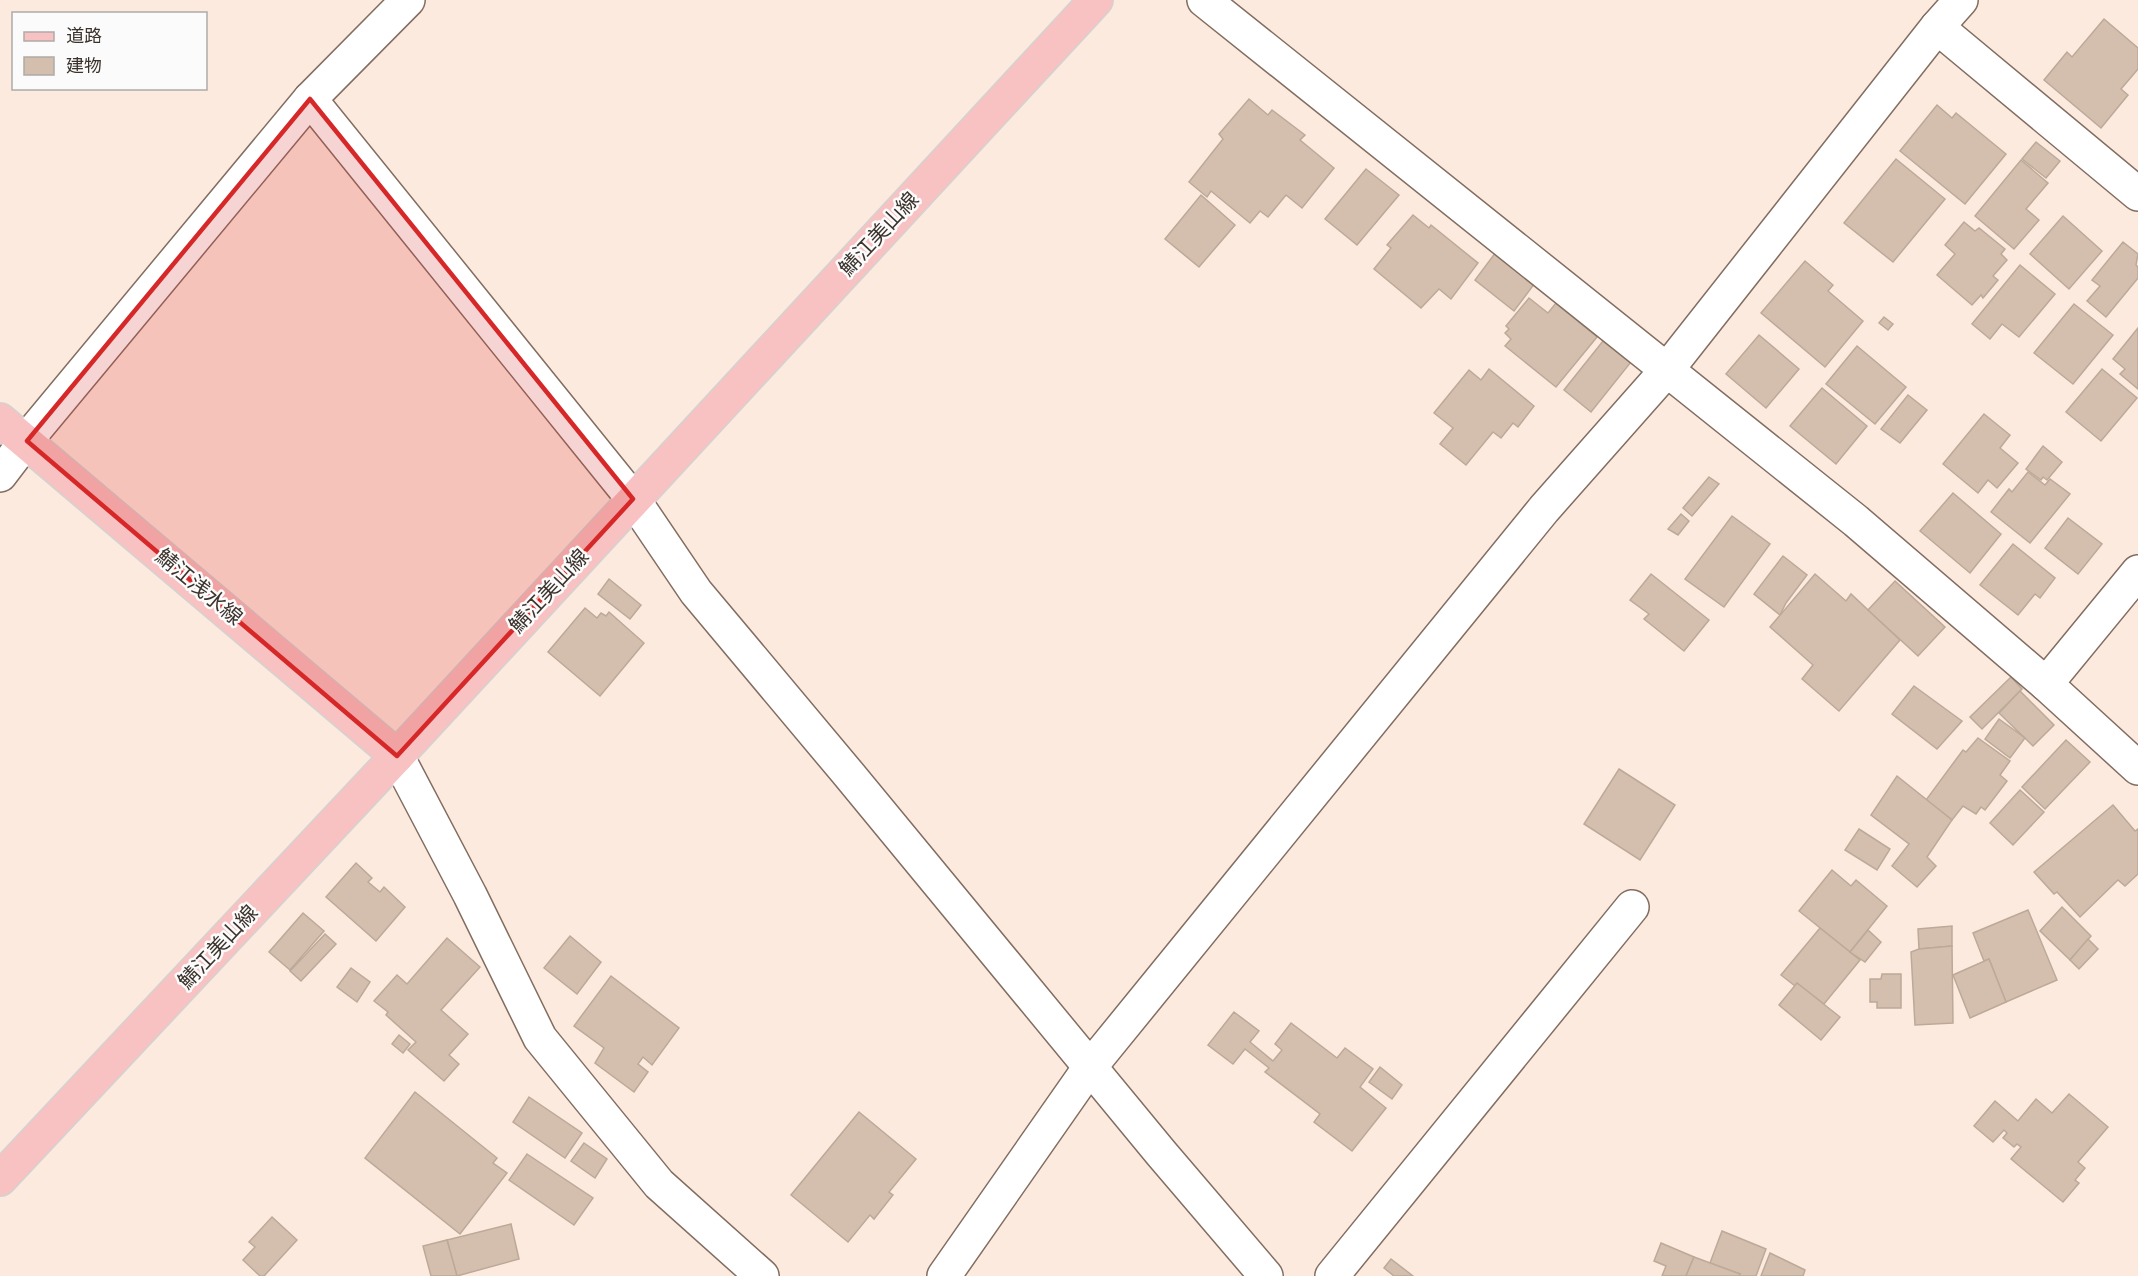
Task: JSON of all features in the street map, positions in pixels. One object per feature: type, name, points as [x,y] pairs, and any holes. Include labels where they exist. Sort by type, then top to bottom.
[{"type":"main road","name":"鯖江美山線","points":[[0,1179],[397,756],[1096,0]]},
{"type":"main road","name":"鯖江浅水線","points":[[0,420],[397,756]]},
{"type":"street","points":[[0,475],[310,99],[408,0]]},
{"type":"street","points":[[1204,0],[1856,521],[2046,684],[2138,768]]},
{"type":"street","points":[[944,1276],[1090,1066],[1544,509],[1666,371],[1937,27],[1961,0]]},
{"type":"street","points":[[1937,27],[2138,194]]},
{"type":"street","points":[[310,99],[633,499],[696,592],[1266,1276]]},
{"type":"street","points":[[2046,684],[2138,572]]},
{"type":"street","points":[[397,756],[470,895],[540,1038],[659,1184],[762,1276]]},
{"type":"street","points":[[1332,1276],[1632,907]]},
{"type":"highlighted area","points":[[310,99],[633,499],[397,756],[27,441]]},
{"type":"building","points":[[2104,19],[2138,48],[2138,69],[2121,89],[2128,95],[2101,128],[2044,80],[2067,52],[2072,57]]},
{"type":"building","points":[[1249,99],[1268,115],[1272,110],[1305,135],[1300,140],[1334,168],[1302,208],[1286,195],[1268,217],[1260,211],[1250,223],[1211,191],[1207,197],[1189,182],[1223,139],[1219,134]]},
{"type":"building","points":[[1937,105],[1952,118],[1956,113],[2006,154],[1965,204],[1900,151]]},
{"type":"building","points":[[2036,142],[2060,161],[2046,178],[2022,159]]},
{"type":"building","points":[[1896,159],[1945,199],[1893,262],[1844,223]]},
{"type":"building","points":[[2021,160],[2048,183],[2026,209],[2039,220],[2014,249],[1975,216]]},
{"type":"building","points":[[1366,169],[1399,195],[1357,245],[1325,219]]},
{"type":"building","points":[[1201,195],[1235,225],[1199,267],[1165,239]]},
{"type":"building","points":[[1413,215],[1429,228],[1431,225],[1478,263],[1451,299],[1439,289],[1421,308],[1374,269],[1391,248],[1387,245]]},
{"type":"building","points":[[2063,216],[2102,251],[2069,289],[2030,254]]},
{"type":"building","points":[[1964,222],[1975,231],[1979,228],[2005,249],[2001,254],[2007,260],[1993,276],[1998,280],[1983,298],[1981,295],[1972,305],[1937,275],[1955,254],[1945,245]]},
{"type":"building","points":[[2123,242],[2138,254],[2136,265],[2138,278],[2106,317],[2087,301],[2100,286],[2092,280]]},
{"type":"building","points":[[1496,252],[1535,283],[1514,311],[1475,280]]},
{"type":"building","points":[[1805,261],[1833,285],[1828,291],[1863,321],[1825,367],[1761,313]]},
{"type":"building","points":[[2020,265],[2055,294],[2019,337],[2002,324],[1990,339],[1972,324]]},
{"type":"building","points":[[1529,298],[1548,313],[1556,303],[1597,337],[1556,387],[1505,346],[1511,339],[1505,333],[1509,329],[1506,326]]},
{"type":"building","points":[[2074,304],[2113,335],[2073,384],[2034,353]]},
{"type":"building","points":[[1884,317],[1893,324],[1888,330],[1879,323]]},
{"type":"building","points":[[2138,328],[2138,389],[2120,374],[2125,369],[2113,359]]},
{"type":"building","points":[[1759,335],[1799,369],[1766,408],[1726,374]]},
{"type":"building","points":[[1603,341],[1631,362],[1591,412],[1564,390]]},
{"type":"building","points":[[1857,346],[1906,387],[1875,424],[1826,384]]},
{"type":"building","points":[[1489,369],[1534,406],[1518,427],[1513,423],[1501,438],[1493,432],[1466,465],[1440,444],[1453,428],[1434,413],[1469,370],[1481,380]]},
{"type":"building","points":[[2102,369],[2137,398],[2101,441],[2066,412]]},
{"type":"building","points":[[1822,388],[1867,426],[1836,464],[1790,426]]},
{"type":"building","points":[[1908,395],[1927,410],[1900,443],[1881,429]]},
{"type":"building","points":[[1984,414],[2010,435],[2000,448],[2018,463],[1997,488],[1988,480],[1978,493],[1943,464]]},
{"type":"building","points":[[2043,446],[2062,462],[2047,480],[2043,477],[2041,480],[2026,469]]},
{"type":"building","points":[[2028,472],[2045,485],[2050,479],[2070,494],[2030,543],[1991,512],[2009,489],[2012,492]]},
{"type":"building","points":[[1709,477],[1719,484],[1692,516],[1683,508]]},
{"type":"building","points":[[1953,493],[2001,534],[1970,573],[1920,531]]},
{"type":"building","points":[[1681,514],[1689,521],[1678,535],[1668,529]]},
{"type":"building","points":[[1732,516],[1770,544],[1724,607],[1685,579]]},
{"type":"building","points":[[2068,518],[2102,544],[2078,574],[2045,548]]},
{"type":"building","points":[[2013,544],[2055,578],[2040,598],[2035,594],[2018,615],[1980,585]]},
{"type":"building","points":[[1783,556],[1807,575],[1780,615],[1754,594]]},
{"type":"building","points":[[1651,574],[1709,620],[1684,651],[1644,619],[1649,614],[1630,600]]},
{"type":"building","points":[[1815,574],[1846,601],[1851,594],[1900,640],[1839,711],[1802,679],[1813,665],[1770,627]]},
{"type":"building","points":[[609,579],[641,605],[630,619],[598,594]]},
{"type":"building","points":[[1895,581],[1945,627],[1918,656],[1868,610]]},
{"type":"building","points":[[585,608],[597,618],[601,613],[606,616],[609,612],[644,643],[600,696],[548,652]]},
{"type":"building","points":[[2011,677],[2022,689],[1982,729],[1970,717]]},
{"type":"building","points":[[1914,686],[1962,721],[1937,749],[1892,714]]},
{"type":"building","points":[[2020,691],[2054,725],[2033,746],[1999,713]]},
{"type":"building","points":[[1999,719],[2025,738],[2010,758],[1985,739]]},
{"type":"building","points":[[1978,738],[2010,761],[2000,775],[2007,781],[1985,810],[1981,807],[1976,814],[1963,806],[1952,820],[1926,800],[1963,750],[1966,752]]},
{"type":"building","points":[[2066,740],[2090,762],[2045,809],[2022,787]]},
{"type":"building","points":[[1619,769],[1675,805],[1640,860],[1584,824]]},
{"type":"building","points":[[1897,776],[1952,820],[1927,857],[1936,866],[1917,887],[1892,866],[1909,844],[1871,815]]},
{"type":"building","points":[[2020,790],[2044,812],[2013,845],[1990,823]]},
{"type":"building","points":[[2113,805],[2135,831],[2138,829],[2138,874],[2125,886],[2118,880],[2080,917],[2034,872]]},
{"type":"building","points":[[1859,829],[1890,849],[1877,870],[1845,850]]},
{"type":"building","points":[[356,863],[372,878],[368,882],[380,892],[384,887],[405,907],[376,941],[326,897]]},
{"type":"building","points":[[1832,870],[1851,886],[1856,880],[1887,906],[1850,952],[1799,911]]},
{"type":"building","points":[[2062,907],[2091,936],[2070,960],[2040,931]]},
{"type":"building","points":[[2028,910],[2057,980],[2006,1002],[1989,959],[1984,961],[1973,933]]},
{"type":"building","points":[[303,913],[324,931],[290,970],[269,952]]},
{"type":"building","points":[[1952,926],[1952,946],[1919,949],[1918,929]]},
{"type":"building","points":[[1820,928],[1860,960],[1824,1004],[1797,983],[1795,986],[1781,975]]},
{"type":"building","points":[[1868,930],[1881,942],[1865,962],[1850,952]]},
{"type":"building","points":[[325,934],[336,944],[301,981],[290,971]]},
{"type":"building","points":[[570,936],[601,962],[577,994],[544,968]]},
{"type":"building","points":[[447,938],[480,967],[441,1010],[468,1034],[449,1055],[459,1064],[444,1081],[408,1050],[416,1042],[386,1015],[388,1012],[374,1001],[397,975],[407,984]]},
{"type":"building","points":[[2088,939],[2098,949],[2079,969],[2070,960]]},
{"type":"building","points":[[1952,946],[1953,1023],[1915,1025],[1911,952],[1919,949]]},
{"type":"building","points":[[1989,959],[2006,1002],[1970,1018],[1953,975]]},
{"type":"building","points":[[351,968],[370,982],[357,1002],[337,987]]},
{"type":"building","points":[[1882,974],[1901,974],[1901,1008],[1877,1008],[1877,1002],[1870,1002],[1870,979],[1881,979]]},
{"type":"building","points":[[611,976],[679,1028],[652,1065],[643,1057],[638,1064],[648,1072],[634,1092],[595,1063],[604,1048],[574,1026]]},
{"type":"building","points":[[1797,983],[1840,1017],[1821,1040],[1779,1005]]},
{"type":"building","points":[[1234,1012],[1259,1031],[1250,1042],[1273,1061],[1282,1050],[1275,1044],[1291,1023],[1337,1058],[1345,1048],[1373,1069],[1360,1087],[1386,1108],[1352,1151],[1314,1122],[1320,1114],[1265,1072],[1269,1068],[1245,1049],[1233,1064],[1208,1045]]},
{"type":"building","points":[[399,1035],[410,1044],[403,1053],[392,1044]]},
{"type":"building","points":[[1380,1067],[1402,1085],[1392,1099],[1369,1082]]},
{"type":"building","points":[[415,1092],[497,1158],[493,1163],[507,1173],[460,1234],[365,1158]]},
{"type":"building","points":[[2069,1094],[2108,1127],[2078,1162],[2085,1168],[2075,1180],[2079,1183],[2063,1202],[2011,1159],[2021,1147],[2017,1144],[2014,1147],[2003,1138],[2007,1133],[2004,1130],[1993,1142],[1974,1126],[1995,1101],[2018,1121],[2036,1099],[2052,1113]]},
{"type":"building","points":[[529,1097],[582,1133],[565,1158],[513,1122]]},
{"type":"building","points":[[859,1112],[916,1159],[889,1192],[893,1195],[874,1219],[870,1215],[848,1242],[791,1195]]},
{"type":"building","points":[[584,1143],[607,1159],[595,1178],[571,1161]]},
{"type":"building","points":[[527,1154],[593,1198],[574,1225],[509,1180]]},
{"type":"building","points":[[272,1217],[297,1240],[264,1276],[260,1276],[243,1260],[255,1247],[249,1242]]},
{"type":"building","points":[[511,1224],[519,1259],[457,1276],[447,1240]]},
{"type":"building","points":[[1722,1231],[1766,1249],[1756,1276],[1739,1276],[1740,1274],[1710,1263]]},
{"type":"building","points":[[447,1240],[457,1276],[431,1276],[423,1246]]},
{"type":"building","points":[[1661,1243],[1694,1257],[1686,1276],[1662,1276],[1666,1266],[1654,1261]]},
{"type":"building","points":[[1770,1253],[1805,1270],[1803,1276],[1761,1276]]},
{"type":"building","points":[[1694,1257],[1740,1274],[1739,1276],[1686,1276]]},
{"type":"building","points":[[1391,1259],[1413,1276],[1394,1276],[1384,1268]]}]
